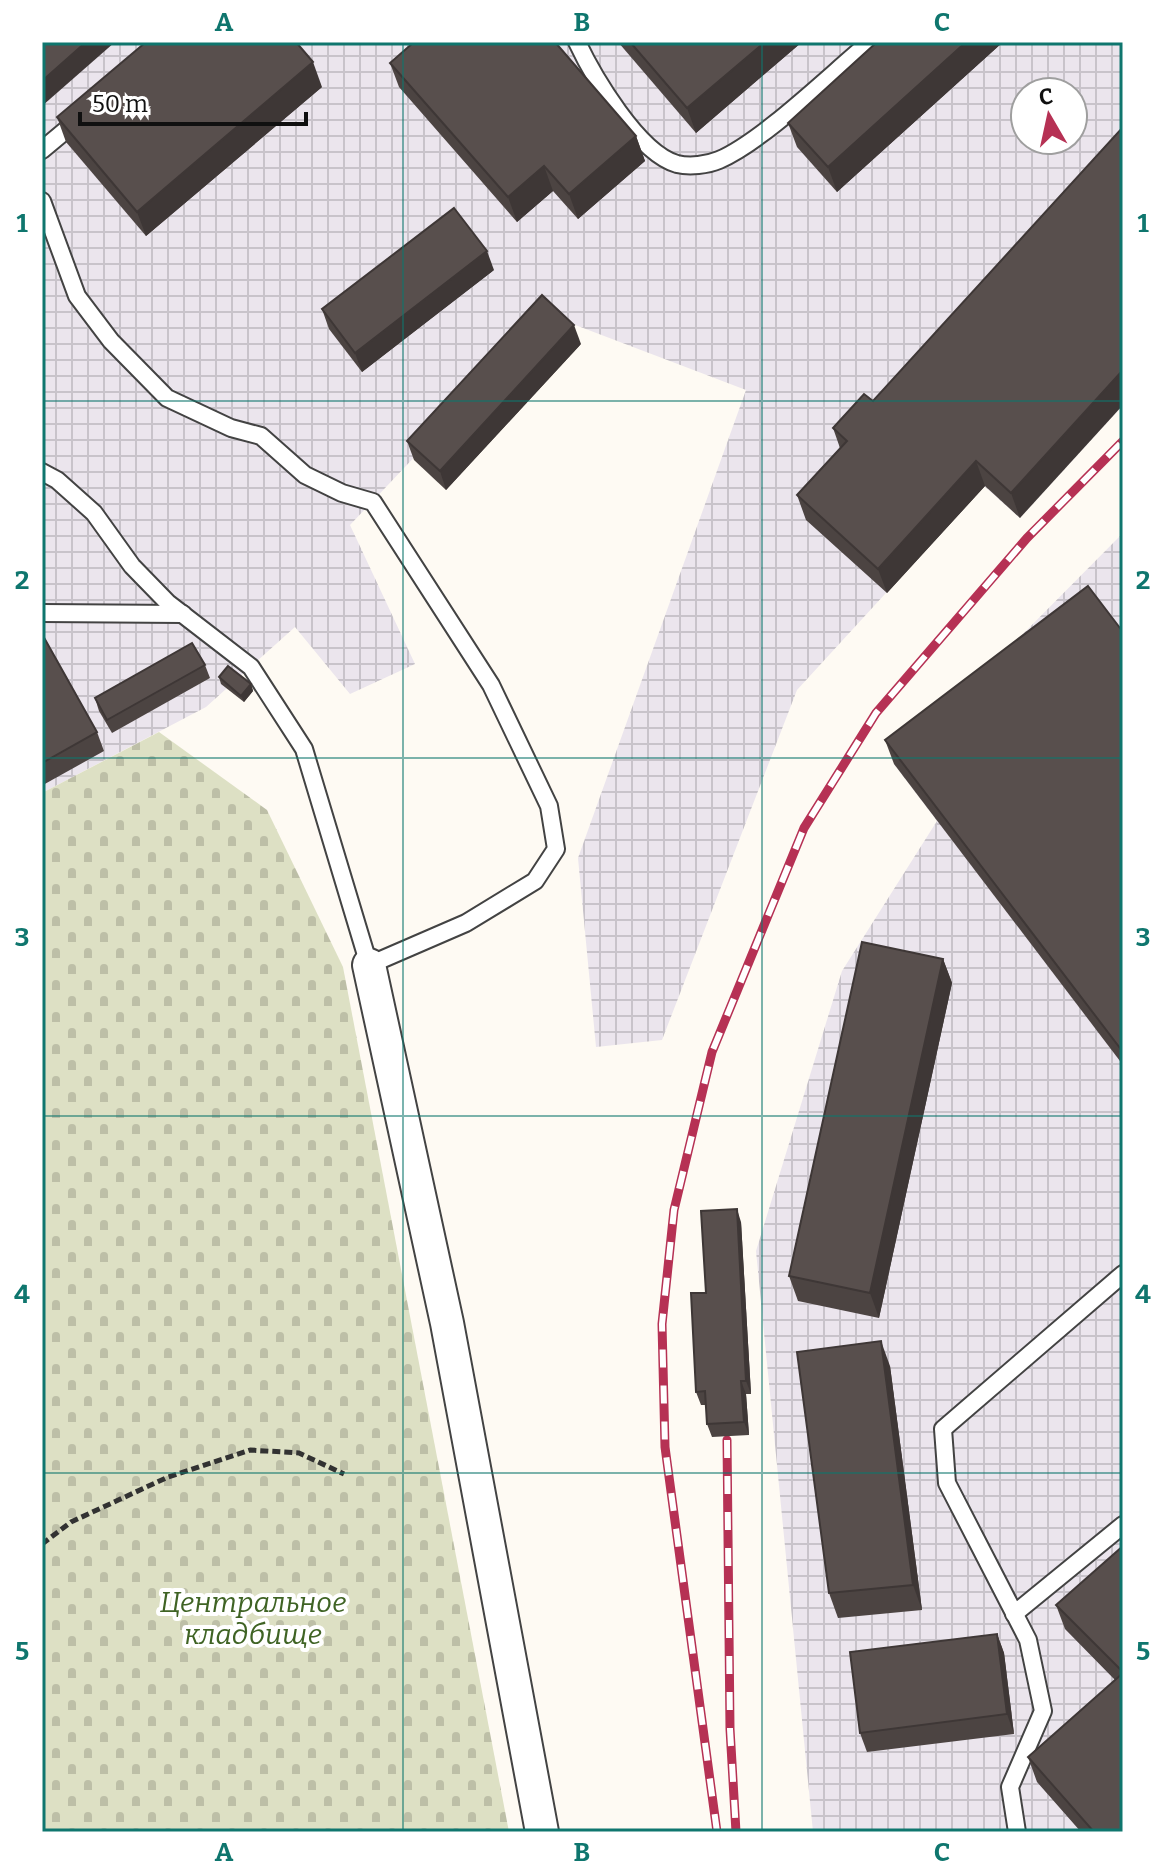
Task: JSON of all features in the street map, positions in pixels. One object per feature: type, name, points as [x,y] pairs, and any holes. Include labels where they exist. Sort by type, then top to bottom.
[{"type":"street","points":[[369,965],[447,1323],[542,1832]]},
{"type":"lane","points":[[577,42],[596,82],[648,145],[675,164],[697,166],[720,160],[763,130],[870,42]]},
{"type":"lane","points":[[42,150],[86,113]]},
{"type":"lane","points":[[42,201],[77,296],[111,341],[167,398],[231,428],[261,436],[305,475],[342,493],[373,502],[491,685],[549,806],[556,849],[535,881],[466,923],[369,965],[304,749],[251,667],[183,614],[132,566],[94,513],[57,480],[42,472]]},
{"type":"lane","points":[[42,613],[183,614]]},
{"type":"lane","points":[[1017,1832],[1010,1787],[1043,1711],[1028,1640],[947,1483],[943,1429],[1123,1274]]},
{"type":"lane","points":[[1014,1614],[1123,1525]]},
{"type":"path","points":[[42,1544],[71,1522],[168,1477],[250,1450],[299,1453],[344,1474]]},
{"type":"shaded area","points":[[42,42],[1123,42],[1123,405],[1020,518],[984,486],[797,690],[662,1040],[596,1047],[578,858],[746,390],[549,315],[350,525],[415,664],[350,694],[295,627],[206,707],[42,793]]},
{"type":"shaded area","points":[[1123,533],[1123,1832],[813,1832],[756,1251],[842,971],[937,821],[894,764]]},
{"type":"green space","name":"Центральное кладбище","points":[[159,732],[267,810],[343,967],[509,1832],[42,1832],[42,793]]},
{"type":"building","points":[[42,42],[86,42],[42,81]]},
{"type":"building","points":[[146,42],[296,42],[313,62],[137,212],[57,117]]},
{"type":"building","points":[[414,42],[555,42],[636,136],[569,194],[544,166],[508,197],[390,63]]},
{"type":"building","points":[[630,42],[765,42],[687,108]]},
{"type":"building","points":[[877,42],[966,42],[828,167],[788,123]]},
{"type":"building","points":[[1123,127],[1123,370],[1011,493],[976,461],[878,569],[797,495],[847,441],[833,428],[864,394],[873,401]]},
{"type":"building","points":[[454,208],[487,251],[355,353],[322,309]]},
{"type":"building","points":[[542,295],[574,325],[440,471],[407,441]]},
{"type":"building","points":[[1088,586],[1123,632],[1123,1052],[885,740]]},
{"type":"building","points":[[42,634],[97,732],[42,763]]},
{"type":"building","points":[[192,643],[205,665],[107,720],[95,698]]},
{"type":"building","points":[[228,666],[251,684],[241,696],[219,677]]},
{"type":"building","points":[[862,942],[943,959],[870,1293],[789,1276]]},
{"type":"building","points":[[737,1209],[746,1381],[741,1381],[744,1422],[707,1424],[705,1391],[696,1392],[691,1293],[706,1293],[701,1211]]},
{"type":"building","points":[[881,1341],[913,1585],[829,1593],[797,1352]]},
{"type":"building","points":[[1123,1546],[1123,1672],[1056,1605]]},
{"type":"building","points":[[997,1634],[1007,1714],[860,1733],[850,1652]]},
{"type":"building","points":[[1123,1673],[1123,1832],[1094,1832],[1028,1757]]},
{"type":"railway","points":[[717,1832],[665,1447],[662,1324],[674,1210],[712,1052],[804,828],[876,713],[1027,538],[1123,441]]},
{"type":"railway","points":[[727,1440],[730,1729],[736,1832]]}]
